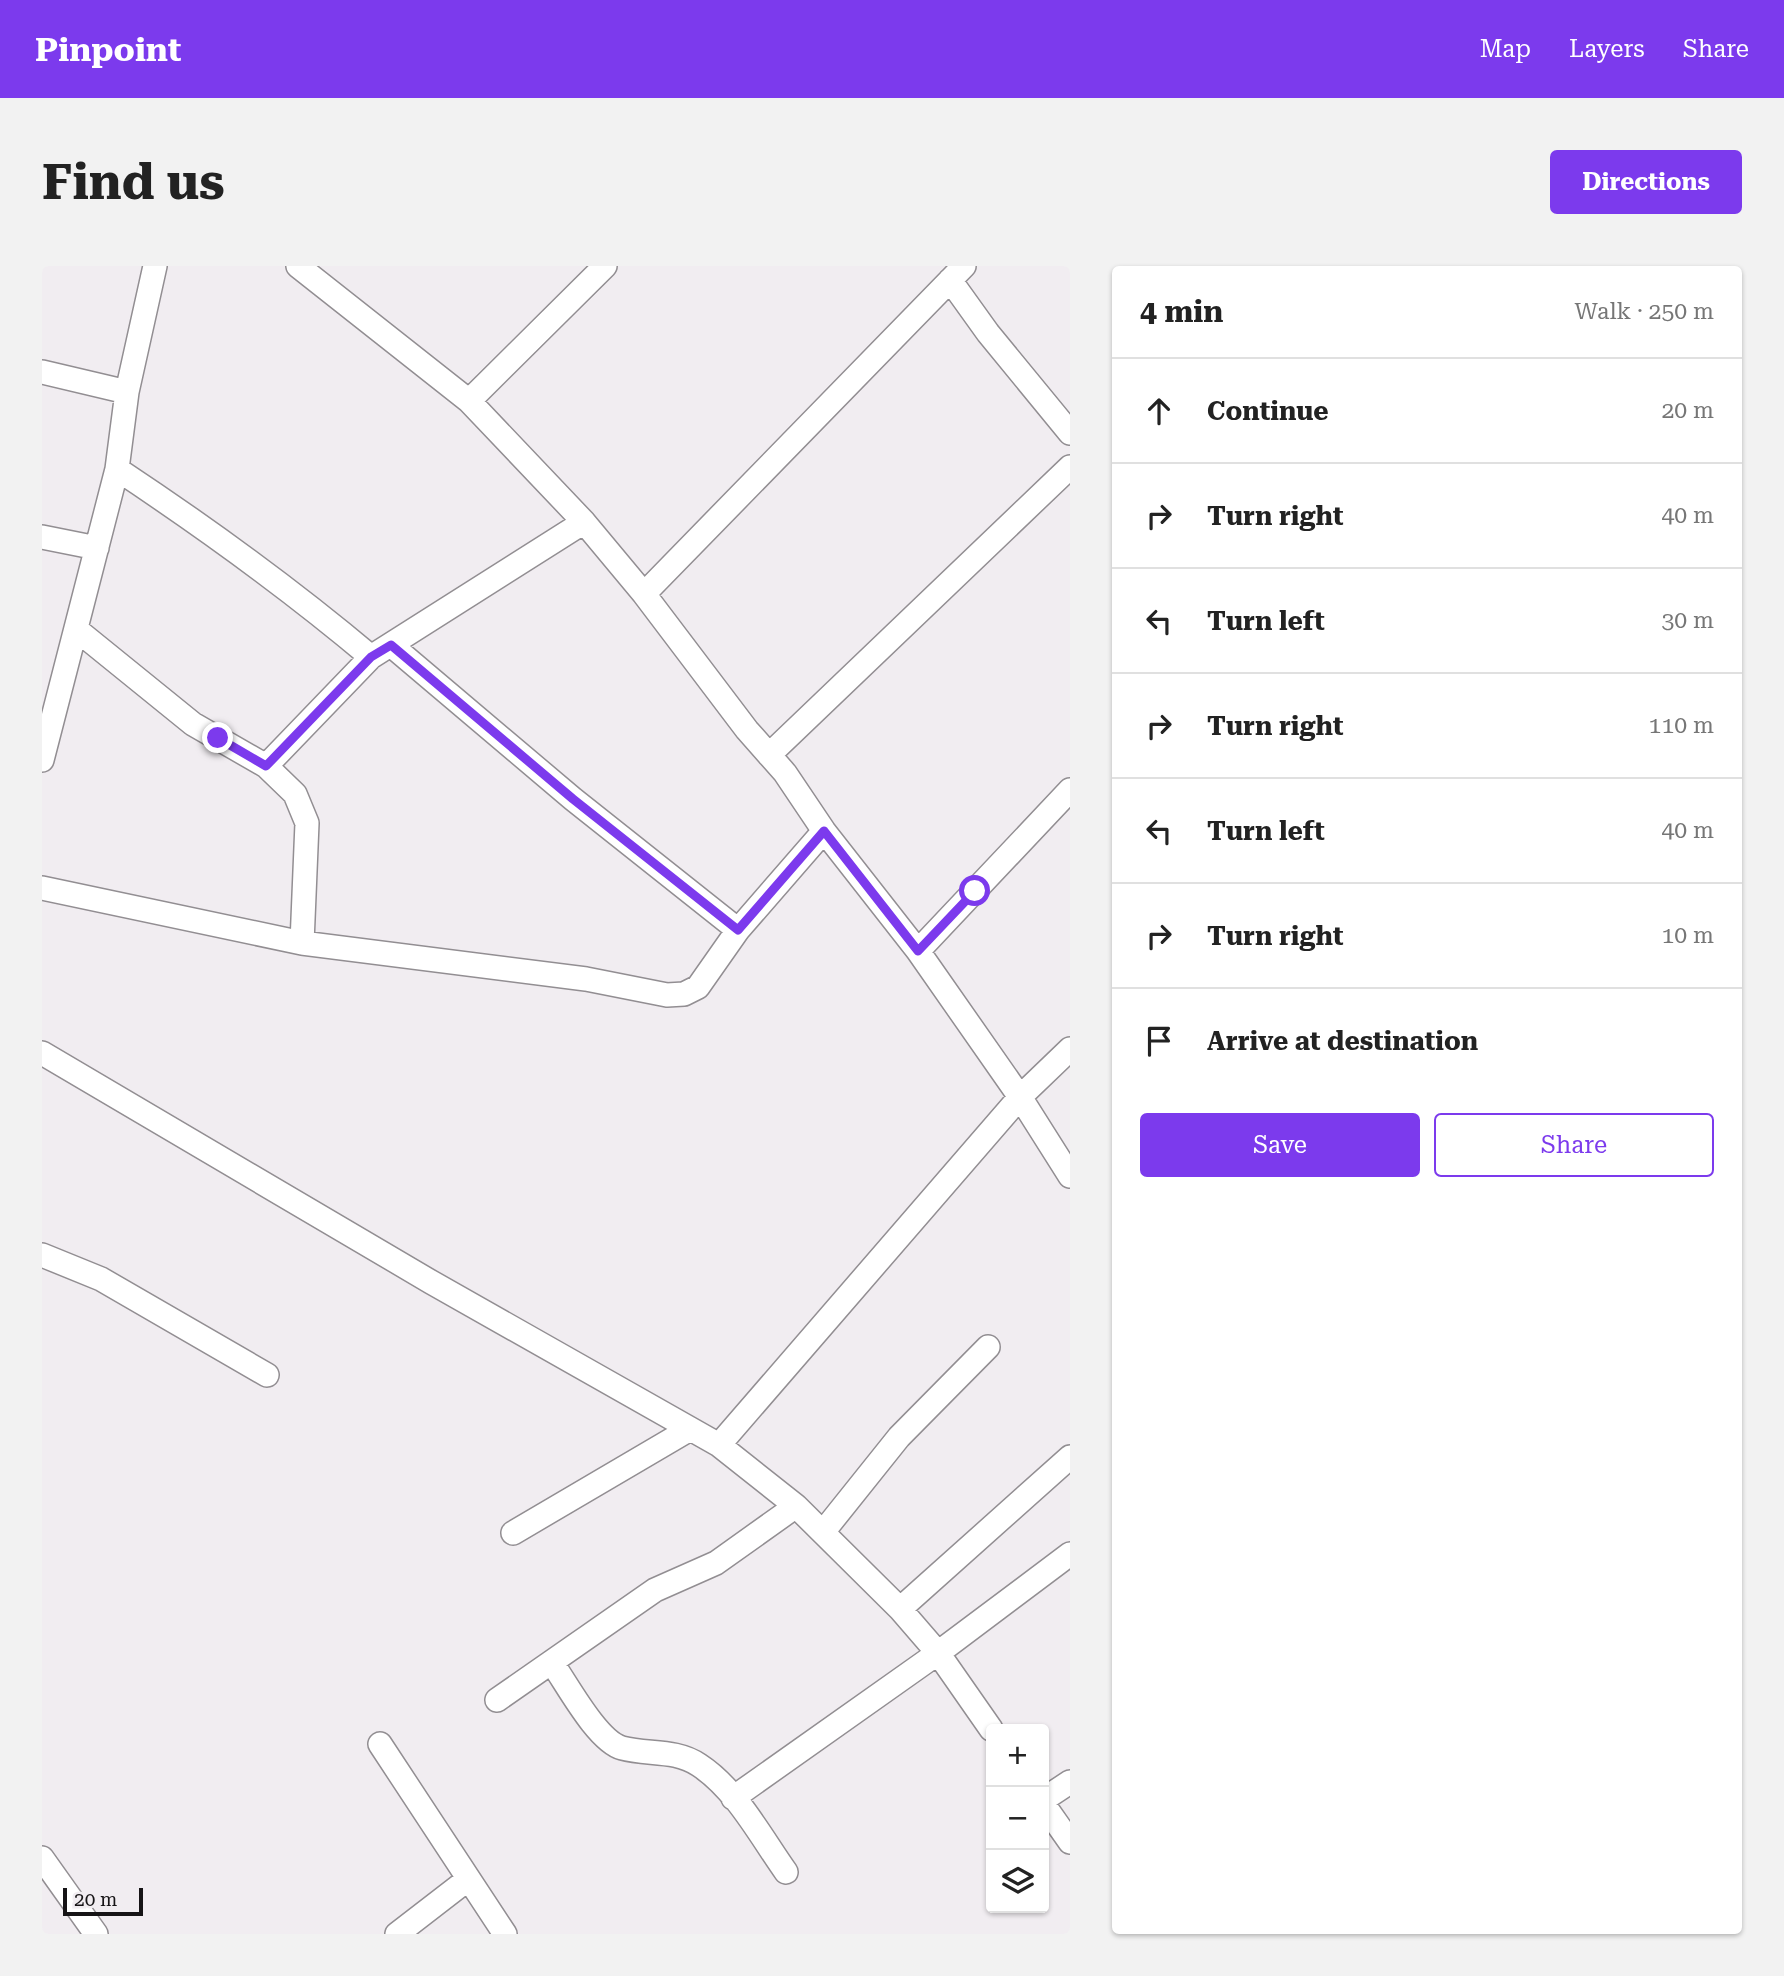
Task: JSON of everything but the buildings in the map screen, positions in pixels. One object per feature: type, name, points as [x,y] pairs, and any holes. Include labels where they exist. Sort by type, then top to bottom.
[{"type":"street","points":[[43,755],[117,469],[127,392],[155,266]]},
{"type":"street","points":[[298,266],[469,401],[584,522],[645,594],[918,951],[1020,1097],[1070,1176]]},
{"type":"street","points":[[469,401],[605,266]]},
{"type":"street","points":[[645,594],[957,273],[988,333],[1070,433]]},
{"type":"street","points":[[42,372],[127,392]]},
{"type":"street","points":[[769,755],[1070,467]]},
{"type":"street","points":[[117,469],[226,541],[289,589],[381,651],[738,930]]},
{"type":"street","points":[[266,766],[381,651],[584,522]]},
{"type":"street","points":[[42,537],[97,548]]},
{"type":"street","points":[[76,630],[194,724],[266,766],[295,794],[307,823],[302,943]]},
{"type":"street","points":[[918,951],[1070,790]]},
{"type":"street","points":[[42,888],[302,943],[586,979],[667,995],[684,994],[698,987],[738,930],[824,831]]},
{"type":"street","points":[[719,1445],[1020,1097],[1070,1049]]},
{"type":"street","points":[[42,1053],[431,1282],[719,1445],[796,1506],[900,1609],[938,1653],[988,1724]]},
{"type":"street","points":[[42,1255],[101,1279],[267,1375]]},
{"type":"street","points":[[822,1531],[899,1437],[988,1347]]},
{"type":"street","points":[[513,1533],[690,1429]]},
{"type":"street","points":[[900,1609],[1070,1457]]},
{"type":"street","points":[[497,1700],[655,1590],[716,1563],[796,1506]]},
{"type":"street","points":[[733,1798],[938,1653],[1070,1554]]},
{"type":"street","points":[[552,1662],[607,1740],[622,1748],[676,1754],[700,1765],[733,1798],[786,1872]]},
{"type":"street","points":[[380,1744],[505,1934]]},
{"type":"street","points":[[1049,1798],[1070,1782]]},
{"type":"street","points":[[1049,1810],[1070,1842]]},
{"type":"street","points":[[42,1858],[96,1934]]},
{"type":"street","points":[[397,1934],[467,1880]]},
{"type":"route","points":[[218,738],[266,766],[371,657],[391,645],[573,799],[738,930],[824,831],[918,951],[975,891]]}]
